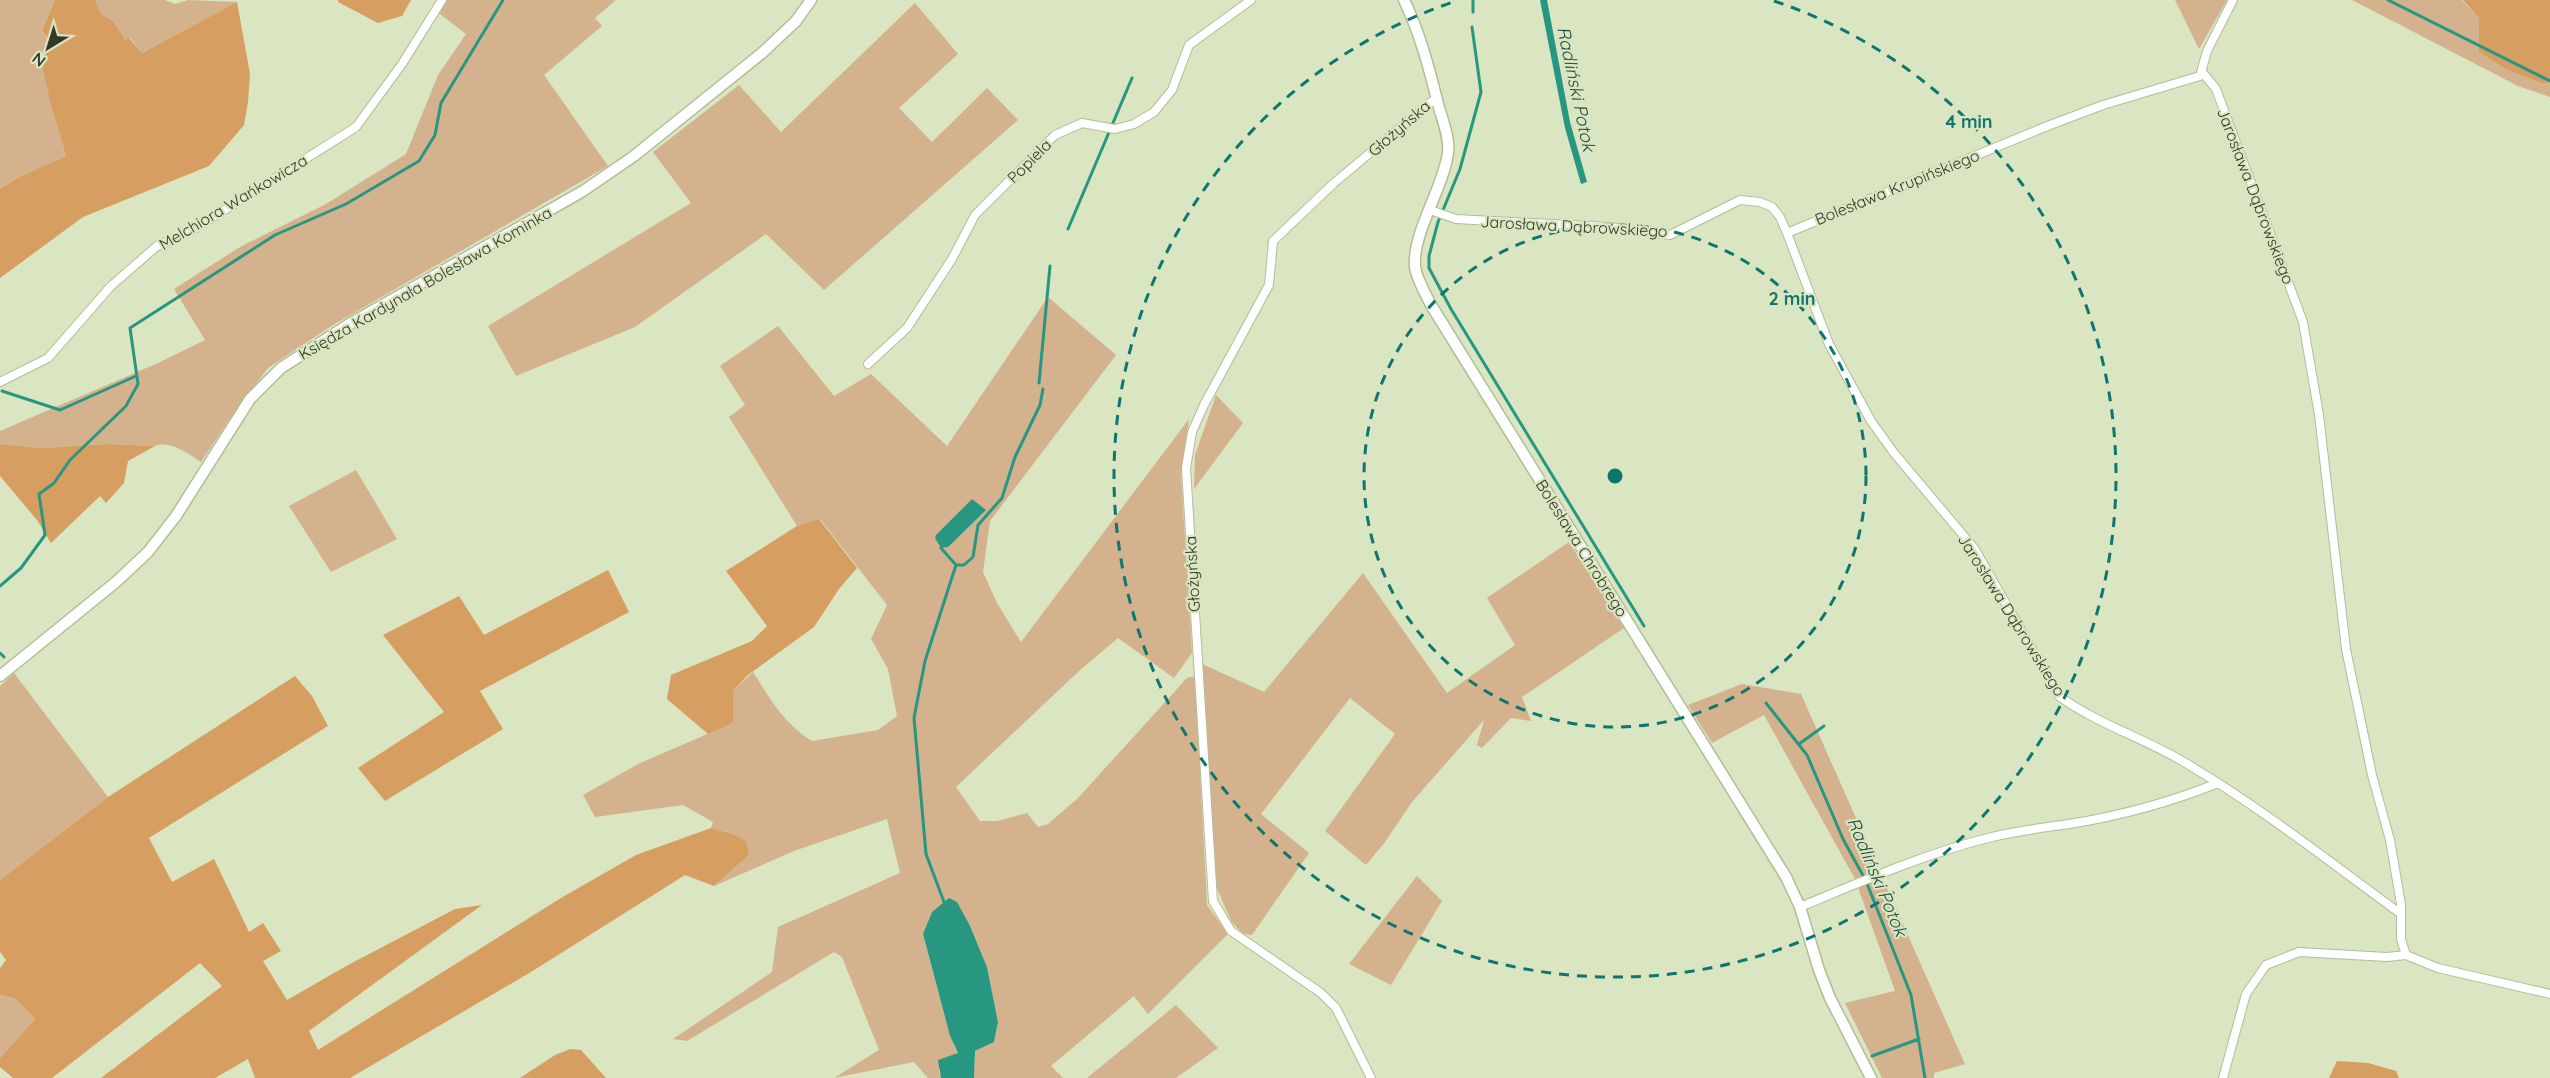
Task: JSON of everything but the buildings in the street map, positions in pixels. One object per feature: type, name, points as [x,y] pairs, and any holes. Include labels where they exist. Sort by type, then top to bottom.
[{"type":"street","name":"Melchiora Wańkowicza","points":[[0,382],[48,358],[111,286],[157,246],[190,231],[356,127],[402,64],[442,0]]},
{"type":"street","name":"Księdza Kardynała Bolesława Kominka","points":[[0,676],[116,582],[148,552],[176,516],[250,399],[281,368],[351,323],[591,186],[634,156],[762,53],[796,21],[811,0]]},
{"type":"street","name":"Popiela","points":[[868,364],[907,328],[952,259],[975,215],[1055,135],[1082,123],[1110,128],[1134,124],[1154,112],[1172,90],[1189,45],[1251,0]]},
{"type":"street","name":"Bolesława Chrobrego","points":[[1404,0],[1424,50],[1448,151],[1439,213],[1418,242],[1415,265],[1420,282],[1431,305],[1774,858],[1800,907],[1830,998],[1871,1078]]},
{"type":"street","points":[[2203,73],[2207,51],[2233,0]]},
{"type":"street","name":"Bolesława Krupińskiego","points":[[1787,233],[2050,125],[2103,105],[2193,79],[2203,73]]},
{"type":"street","name":"Jarosława Dąbrowskiego","points":[[2203,73],[2216,89],[2303,322],[2319,415],[2346,649],[2372,776],[2390,840],[2401,914]]},
{"type":"street","name":"Głożyńska","points":[[1371,1078],[1336,1008],[1321,993],[1232,931],[1213,901],[1186,468],[1192,432],[1204,405],[1269,285],[1273,241],[1334,183],[1437,97]]},
{"type":"street","name":"Jarosława Dąbrowskiego","points":[[1439,213],[1456,219],[1609,227],[1670,235],[1740,200],[1760,202],[1772,207],[1780,217],[1787,233],[1829,344],[1865,412],[1894,453],[1974,548],[2059,696],[2075,708],[2173,756],[2218,783],[2401,914]]},
{"type":"street","points":[[1800,907],[1876,875],[1986,838],[2144,808],[2218,783]]},
{"type":"street","points":[[2401,914],[2401,939],[2406,955]]},
{"type":"street","points":[[2223,1078],[2246,994],[2266,965],[2299,952],[2387,957],[2406,955],[2438,968],[2550,994]]},
{"type":"shaded area","points":[[0,0],[55,0],[42,30],[51,45],[43,63],[50,102],[66,156],[19,177],[0,189]]},
{"type":"shaded area","points":[[55,0],[95,0],[101,14],[113,21],[125,40],[129,38],[142,53],[237,2],[250,74],[244,125],[209,166],[83,217],[0,278],[0,189],[19,177],[66,156],[50,102],[42,63],[51,44],[42,30]]},
{"type":"shaded area","points":[[95,0],[165,0],[175,4],[188,0],[237,2],[142,53],[130,38],[125,41],[113,21],[101,14]]},
{"type":"shaded area","points":[[338,0],[411,0],[402,16],[378,23]]},
{"type":"shaded area","points":[[444,0],[616,0],[595,18],[602,26],[544,75],[608,166],[333,325],[268,368],[201,462],[167,445],[108,444],[42,448],[0,444],[0,431],[158,363],[205,340],[174,289],[240,247],[326,204],[406,154],[438,75],[466,34],[440,14]]},
{"type":"shaded area","points":[[2175,0],[2227,0],[2199,49]]},
{"type":"shaded area","points":[[2352,0],[2462,0],[2479,18],[2479,52],[2507,70],[2544,84],[2550,82],[2550,97],[2518,86]]},
{"type":"shaded area","points":[[2463,0],[2550,0],[2550,82],[2544,84],[2507,70],[2479,52],[2479,18]]},
{"type":"shaded area","points":[[915,3],[958,54],[899,108],[932,142],[987,88],[1018,120],[824,290],[766,234],[635,327],[516,376],[488,326],[691,203],[653,152],[739,85],[781,132]]},
{"type":"shaded area","points":[[1048,297],[1116,355],[990,521],[983,572],[997,603],[1021,642],[1189,419],[1181,474],[1192,653],[1174,678],[1118,638],[1079,671],[956,787],[980,821],[997,821],[1027,813],[1038,827],[1048,824],[1078,798],[1187,678],[1195,676],[1207,905],[1228,934],[1148,1014],[1134,996],[1051,1066],[1063,1078],[974,1078],[975,1051],[994,1042],[998,1022],[987,967],[970,926],[932,912],[923,935],[950,1036],[958,1054],[939,1071],[941,1078],[928,1078],[914,1062],[834,1078],[879,1050],[842,957],[834,952],[687,1041],[673,1039],[772,972],[778,927],[900,873],[887,819],[794,851],[714,886],[749,855],[730,833],[711,828],[713,822],[683,805],[595,817],[583,795],[640,763],[733,723],[733,691],[753,672],[785,718],[812,741],[878,730],[897,716],[888,669],[871,639],[887,605],[820,519],[797,526],[729,417],[745,405],[720,366],[778,326],[834,396],[871,374],[947,446]]},
{"type":"shaded area","points":[[1216,395],[1243,423],[1194,489],[1195,455]]},
{"type":"shaded area","points":[[0,444],[42,448],[108,444],[155,446],[128,461],[124,483],[106,503],[100,496],[51,543],[37,520],[0,476]]},
{"type":"shaded area","points":[[356,470],[397,539],[331,572],[289,506]]},
{"type":"shaded area","points":[[819,519],[857,568],[839,589],[814,627],[748,675],[733,691],[733,723],[708,734],[667,699],[671,675],[752,641],[767,626],[726,571],[797,526]]},
{"type":"shaded area","points":[[1569,542],[1624,628],[1522,697],[1531,721],[1511,718],[1482,748],[1477,745],[1484,720],[1412,802],[1366,865],[1325,831],[1395,734],[1350,698],[1261,814],[1309,853],[1252,935],[1243,934],[1231,921],[1216,886],[1202,664],[1264,692],[1363,573],[1447,693],[1515,645],[1487,598]]},
{"type":"shaded area","points":[[608,570],[629,612],[480,691],[503,729],[385,801],[358,768],[444,712],[383,635],[459,596],[484,635]]},
{"type":"shaded area","points":[[14,673],[108,797],[0,880],[0,686]]},
{"type":"shaded area","points":[[295,676],[312,696],[328,726],[149,838],[172,882],[214,859],[249,932],[263,923],[281,951],[263,961],[287,1000],[455,909],[482,905],[309,1031],[318,1050],[561,898],[636,855],[711,828],[730,833],[746,841],[749,855],[714,886],[685,875],[531,972],[350,1078],[255,1078],[248,1059],[215,1078],[101,1078],[222,986],[200,963],[52,1078],[13,1078],[0,1067],[0,1058],[35,1019],[14,998],[0,995],[0,968],[6,960],[0,952],[0,880],[108,797]]},
{"type":"shaded area","points":[[1742,684],[1801,694],[1965,1064],[1934,1073],[1934,1078],[1882,1078],[1845,1003],[1895,991],[1855,879],[1764,715],[1712,743],[1688,705]]},
{"type":"shaded area","points":[[1417,876],[1442,901],[1391,985],[1349,964]]},
{"type":"shaded area","points":[[0,995],[14,998],[35,1019],[0,1058]]},
{"type":"shaded area","points":[[1176,1005],[1218,1048],[1176,1078],[1087,1078]]},
{"type":"shaded area","points":[[570,1049],[581,1050],[606,1078],[520,1078],[555,1055]]},
{"type":"shaded area","points":[[2337,1061],[2368,1063],[2396,1071],[2399,1078],[2329,1078]]},
{"type":"water","points":[[1540,0],[1547,0],[1570,122],[1587,182],[1581,184],[1565,128]]},
{"type":"water","points":[[972,499],[986,510],[948,547],[941,548],[935,538],[936,535]]},
{"type":"water","points":[[949,898],[957,902],[987,967],[998,1022],[994,1042],[975,1051],[974,1078],[941,1078],[938,1060],[958,1053],[950,1036],[923,934],[932,912]]},
{"type":"waterway","points":[[0,586],[21,568],[45,535],[39,494],[54,483],[70,460],[126,406],[138,384],[130,328],[275,235],[346,204],[419,161],[435,135],[441,103],[503,0]]},
{"type":"waterway","points":[[1473,0],[1473,12]]},
{"type":"waterway","points":[[2388,0],[2550,81]]},
{"type":"waterway","points":[[1472,27],[1481,92],[1460,169],[1438,222],[1429,256],[1429,268],[1451,309],[1644,626]]},
{"type":"waterway","points":[[1068,229],[1132,78]]},
{"type":"waterway","points":[[1039,383],[1050,266]]},
{"type":"waterway","points":[[2,391],[60,410],[136,376]]},
{"type":"waterway","points":[[944,902],[926,854],[914,718],[925,661],[956,565],[964,565],[973,557],[978,525],[1002,498],[1015,457],[1040,405],[1043,389]]},
{"type":"waterway","points":[[941,548],[956,565]]},
{"type":"waterway","points":[[0,653],[4,657]]},
{"type":"waterway","name":"Radliński Potok","points":[[1766,703],[1807,755],[1843,839],[1866,881],[1911,995],[1925,1078]]},
{"type":"waterway","points":[[1799,744],[1824,726]]},
{"type":"waterway","points":[[1872,1056],[1919,1039]]}]
